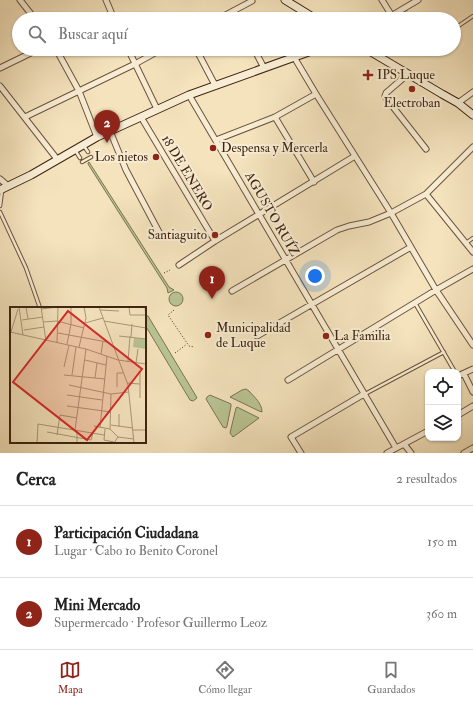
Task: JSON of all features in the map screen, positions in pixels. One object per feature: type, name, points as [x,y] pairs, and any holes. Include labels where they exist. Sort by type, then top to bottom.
[{"type":"street","points":[[20,0],[29,12]]},
{"type":"street","points":[[106,0],[110,12]]},
{"type":"street","points":[[285,0],[305,12]]},
{"type":"street","points":[[382,0],[390,12]]},
{"type":"street","points":[[398,12],[418,0]]},
{"type":"street","points":[[233,11],[252,1]]},
{"type":"street","points":[[0,68],[25,56]]},
{"type":"street","points":[[60,56],[78,91],[97,137]]},
{"type":"street","points":[[131,56],[157,109]]},
{"type":"street","points":[[25,117],[149,56]]},
{"type":"street","points":[[200,56],[215,85]]},
{"type":"street","points":[[258,56],[264,68]]},
{"type":"street","points":[[0,179],[3,188],[97,137],[157,109],[215,85],[297,56]]},
{"type":"street","points":[[378,56],[458,103],[473,115]]},
{"type":"street","points":[[294,57],[391,213],[436,290],[473,345]]},
{"type":"street","points":[[408,74],[386,93],[385,96],[426,149]]},
{"type":"street","points":[[0,86],[57,159]]},
{"type":"street","points":[[458,103],[473,92]]},
{"type":"street","points":[[216,140],[275,117],[316,94]]},
{"type":"street","name":"AGUSTO RUÍZ","points":[[189,95],[396,448]]},
{"type":"street","name":"18 DE ENERO","points":[[141,117],[215,241]]},
{"type":"street","points":[[275,117],[314,182]]},
{"type":"street","points":[[110,131],[126,170],[160,234]]},
{"type":"street","points":[[232,291],[337,230],[369,222],[391,213],[426,194],[473,147]]},
{"type":"street","points":[[179,265],[215,241],[355,156]]},
{"type":"street","points":[[426,194],[473,252]]},
{"type":"street","points":[[257,336],[411,248]]},
{"type":"street","points":[[288,380],[473,269]]},
{"type":"street","points":[[461,375],[473,369]]},
{"type":"street","points":[[464,374],[473,392]]},
{"type":"street","points":[[301,453],[291,437],[364,394]]},
{"type":"street","points":[[461,413],[473,406]]},
{"type":"street","points":[[387,453],[425,433]]},
{"type":"street","points":[[404,444],[412,453]]},
{"type":"street","points":[[464,453],[473,448]]},
{"type":"lane","points":[[461,24],[473,16]]},
{"type":"lane","points":[[83,145],[88,152]]},
{"type":"lane","points":[[74,150],[80,158]]},
{"type":"lane","points":[[82,162],[91,157]]},
{"type":"lane","points":[[0,206],[3,188]]},
{"type":"lane","points":[[0,212],[26,268],[40,307]]},
{"type":"lane","points":[[466,243],[473,238]]},
{"type":"lane","points":[[415,303],[453,369]]},
{"type":"lane","points":[[364,394],[444,352]]},
{"type":"path","points":[[164,273],[170,270]]},
{"type":"path","points":[[174,310],[168,315],[187,344],[194,347]]},
{"type":"path","points":[[175,354],[187,344]]},
{"type":"green space","points":[[89,162],[169,287],[174,290],[168,293],[167,288],[88,164]]},
{"type":"green space","points":[[173,292],[179,292],[183,296],[183,302],[179,306],[173,306],[169,302],[169,296]]},
{"type":"green space","points":[[146,315],[148,316],[197,398],[193,401],[190,400],[146,327]]},
{"type":"green space","points":[[246,389],[259,403],[262,412],[230,397]]},
{"type":"green space","points":[[210,395],[231,404],[226,428],[223,427],[206,399]]},
{"type":"green space","points":[[237,407],[259,418],[233,437],[230,433]]},
{"type":"place","name":"IPS Luque","points":[[368,75]]},
{"type":"place","name":"Electroban","points":[[412,89]]},
{"type":"place","name":"Mini Mercado","points":[[107,143]]},
{"type":"place","name":"Despensa y Mercerla","points":[[213,148]]},
{"type":"place","name":"Los nietos","points":[[156,157]]},
{"type":"place","name":"Santiaguito","points":[[215,235]]},
{"type":"place","name":"Participación Ciudadana","points":[[212,299]]},
{"type":"place","name":"Municipalidad de Luque","points":[[208,335]]},
{"type":"place","name":"La Familia","points":[[326,336]]}]
